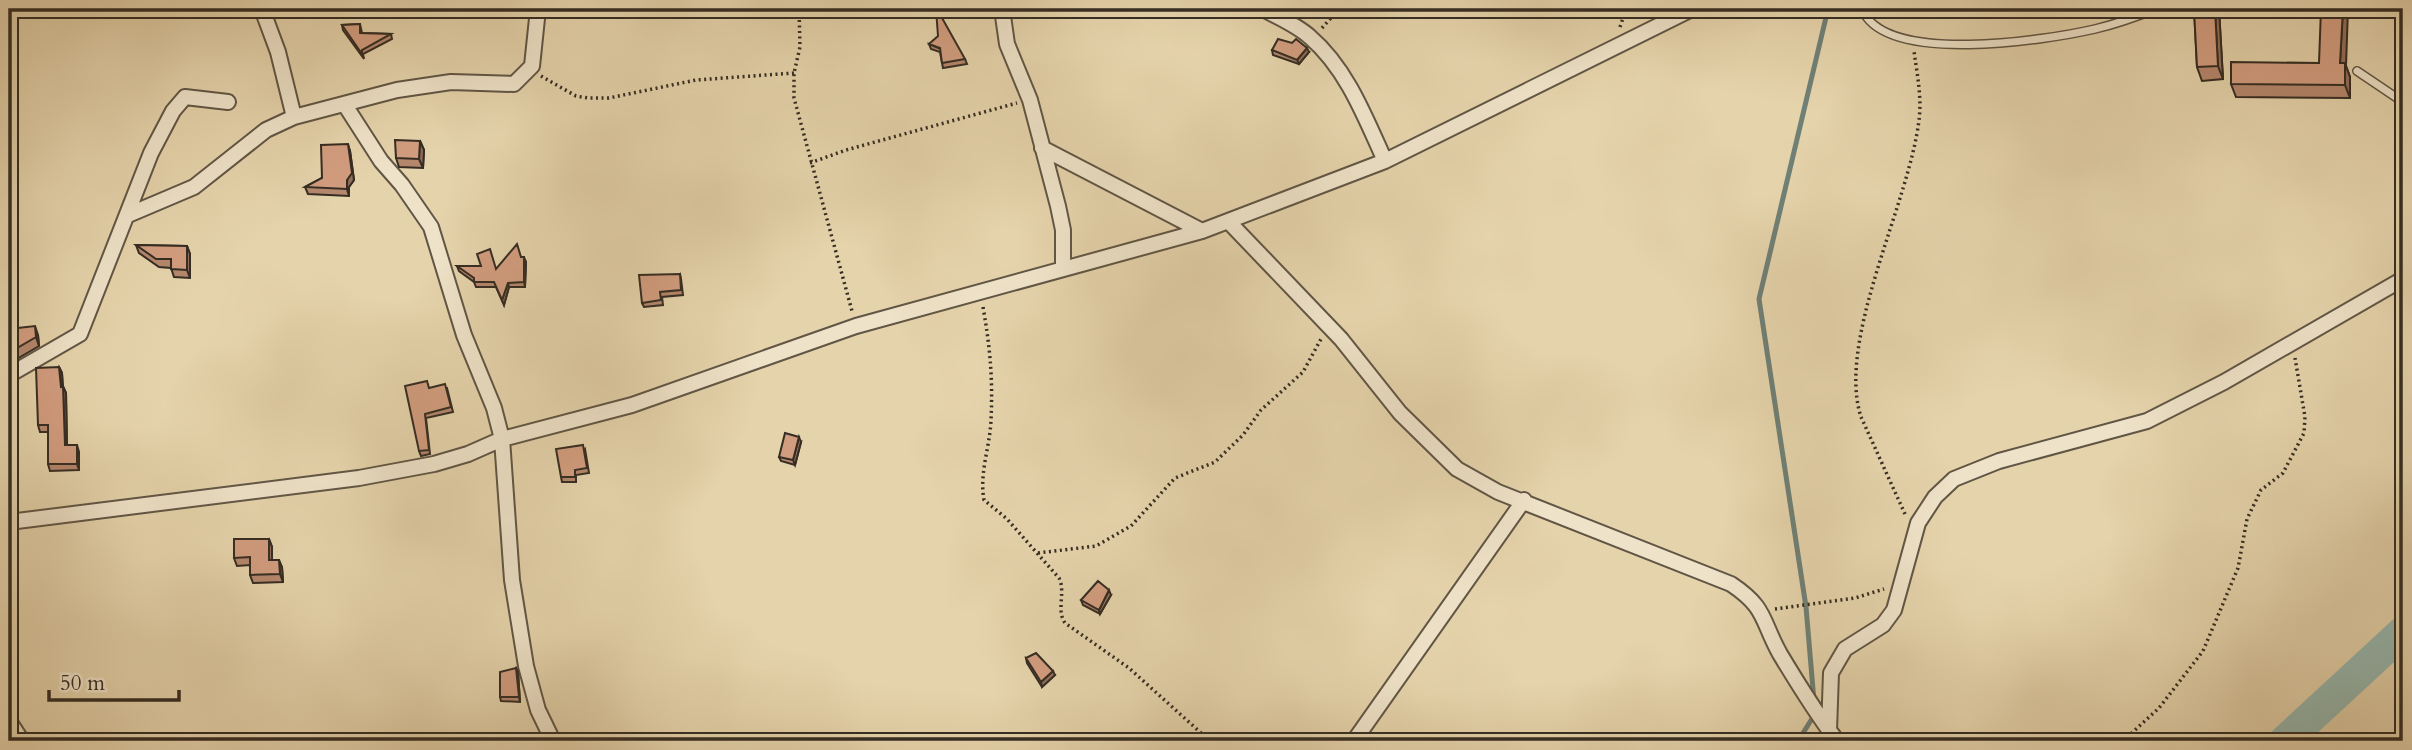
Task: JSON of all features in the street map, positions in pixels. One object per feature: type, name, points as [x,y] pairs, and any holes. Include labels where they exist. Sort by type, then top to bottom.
[{"type":"street","points":[[262,9],[278,52],[294,117]]},
{"type":"street","points":[[128,215],[194,187],[266,130],[294,117],[397,90],[451,82],[514,84],[528,70],[535,55],[538,9]]},
{"type":"street","points":[[1002,9],[1007,44],[1030,100],[1063,230],[1063,268]]},
{"type":"street","points":[[1264,9],[1309,36],[1350,86],[1385,160]]},
{"type":"street","points":[[9,522],[359,478],[434,464],[477,451],[502,439],[632,405],[856,326],[1202,231],[1385,160],[1692,9]]},
{"type":"street","points":[[9,375],[79,334],[151,153],[173,111],[185,97],[228,102]]},
{"type":"street","points":[[345,105],[381,161],[402,185],[430,228],[449,292],[502,439],[512,580],[526,666],[538,710],[553,741]]},
{"type":"street","points":[[1042,148],[1202,231]]},
{"type":"street","points":[[1228,221],[1324,320],[1391,404],[1436,451],[1474,480],[1731,584],[1762,610],[1775,644],[1833,736]]},
{"type":"street","points":[[1833,736],[1831,673],[1845,649],[1883,625],[1894,610],[1918,523],[1935,497],[1954,479],[1999,461],[2147,421],[2291,344],[2403,279]]},
{"type":"street","points":[[1354,741],[1524,500]]},
{"type":"street","points":[[9,721],[22,741]]},
{"type":"lane","points":[[1862,9],[1877,29],[1898,38],[1966,45],[2054,37],[2095,29],[2156,9]]},
{"type":"lane","points":[[2357,71],[2403,102]]},
{"type":"path","points":[[799,9],[800,47],[794,73],[794,98],[856,326]]},
{"type":"path","points":[[1309,36],[1327,25],[1339,9]]},
{"type":"path","points":[[1913,40],[1920,94],[1919,121],[1902,195],[1880,262],[1859,345],[1855,377],[1856,402],[1861,417],[1891,479],[1914,539]]},
{"type":"path","points":[[528,70],[576,96],[588,98],[609,97],[696,80],[794,73]]},
{"type":"path","points":[[810,163],[957,118],[1030,100]]},
{"type":"path","points":[[981,291],[993,358],[991,420],[983,477],[984,500],[1007,519],[1061,581],[1061,615],[1065,623],[1129,668],[1210,741]]},
{"type":"path","points":[[1038,553],[1082,548],[1108,541],[1131,526],[1181,473],[1215,462],[1243,435],[1271,400],[1303,372],[1318,347],[1324,320]]},
{"type":"path","points":[[2123,741],[2159,708],[2203,651],[2238,568],[2247,519],[2261,490],[2283,474],[2304,433],[2300,377],[2291,344]]},
{"type":"path","points":[[1762,610],[1855,598],[1889,588],[1904,579]]},
{"type":"building","points":[[936,9],[965,59],[942,63],[940,48],[929,44],[938,36]]},
{"type":"building","points":[[2194,9],[2215,9],[2218,66],[2197,67]]},
{"type":"building","points":[[2321,9],[2343,9],[2340,63],[2345,63],[2345,85],[2231,84],[2231,62],[2319,63]]},
{"type":"building","points":[[360,24],[360,33],[391,34],[362,50],[362,54],[342,25]]},
{"type":"building","points":[[1278,39],[1292,43],[1296,39],[1307,48],[1297,60],[1272,50]]},
{"type":"building","points":[[395,140],[420,141],[419,159],[396,158]]},
{"type":"building","points":[[348,144],[352,173],[347,180],[347,189],[305,187],[322,178],[321,145]]},
{"type":"building","points":[[517,244],[521,257],[524,257],[524,282],[508,283],[502,300],[494,282],[474,282],[474,278],[457,266],[481,266],[477,254],[490,249],[496,269]]},
{"type":"building","points":[[136,245],[187,246],[187,270],[171,269],[171,259],[156,259]]},
{"type":"building","points":[[680,274],[681,290],[660,292],[661,300],[642,303],[639,275]]},
{"type":"building","points":[[35,326],[36,337],[9,351],[9,329]]},
{"type":"building","points":[[59,367],[61,387],[63,386],[65,445],[77,445],[77,464],[48,464],[48,425],[38,425],[36,368]]},
{"type":"building","points":[[427,381],[429,388],[445,384],[451,407],[425,414],[429,450],[419,451],[405,386]]},
{"type":"building","points":[[785,433],[799,437],[793,460],[779,457]]},
{"type":"building","points":[[583,445],[587,468],[575,470],[575,477],[561,477],[556,449]]},
{"type":"building","points":[[234,539],[269,539],[269,560],[279,560],[280,574],[250,575],[250,557],[234,558]]},
{"type":"building","points":[[1098,581],[1109,590],[1099,610],[1081,600]]},
{"type":"building","points":[[1036,653],[1053,671],[1041,682],[1026,658]]},
{"type":"building","points":[[516,668],[519,697],[500,697],[500,672]]},
{"type":"waterway","points":[[1814,701],[1806,607],[1759,299],[1828,9]]},
{"type":"waterway","points":[[2285,741],[2403,632]]},
{"type":"waterway","points":[[1798,741],[1815,714]]}]
